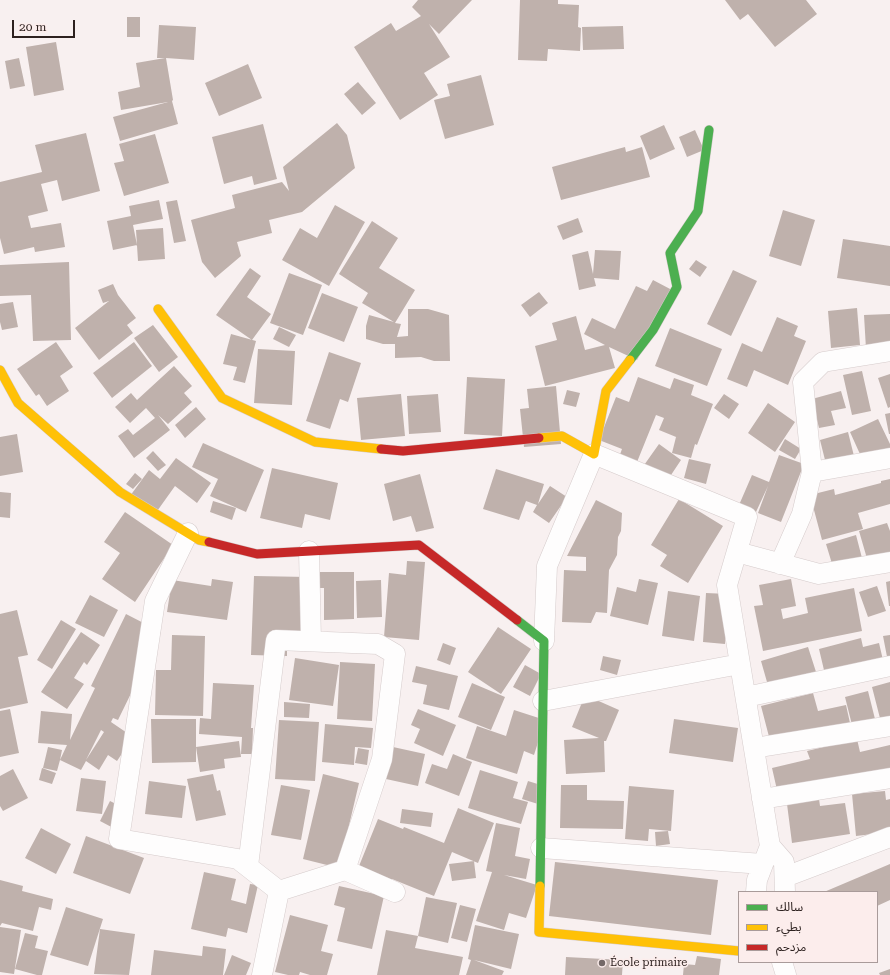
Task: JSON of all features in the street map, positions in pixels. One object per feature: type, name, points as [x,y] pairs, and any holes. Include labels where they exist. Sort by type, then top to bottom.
[{"type":"street","points":[[709,130],[698,211],[670,253],[677,287],[652,330],[606,391],[594,454],[547,566],[544,641],[539,932],[738,951]]},
{"type":"street","points":[[158,309],[222,398],[315,442],[403,451],[562,436],[594,454],[746,517],[727,585],[762,799],[766,855],[757,880],[756,891]]},
{"type":"street","points":[[780,564],[802,514],[812,472],[803,382],[823,362],[890,351]]},
{"type":"street","points":[[0,370],[18,403],[108,482],[120,492],[199,540],[257,554],[419,545],[544,641]]},
{"type":"street","points":[[812,472],[890,458]]},
{"type":"street","points":[[188,533],[155,601],[119,839],[238,859],[279,891]]},
{"type":"street","points":[[309,551],[311,641]]},
{"type":"street","points":[[737,552],[819,574],[890,562]]},
{"type":"street","points":[[248,866],[276,640],[378,644],[395,654],[382,759],[345,870]]},
{"type":"street","points":[[543,701],[740,664]]},
{"type":"street","points":[[746,697],[890,666]]},
{"type":"street","points":[[754,748],[890,726]]},
{"type":"street","points":[[762,799],[890,778]]},
{"type":"street","points":[[541,848],[766,855],[784,862],[785,885],[890,837]]},
{"type":"street","points":[[279,891],[345,870],[395,892]]},
{"type":"street","points":[[262,975],[279,891]]},
{"type":"street","points":[[782,963],[786,975]]},
{"type":"building","points":[[418,0],[472,0],[439,34],[429,24],[450,57],[424,73],[438,95],[400,120],[354,47],[391,23],[396,31],[421,16],[412,7]]},
{"type":"building","points":[[520,0],[558,0],[558,4],[579,5],[578,27],[581,28],[580,51],[548,49],[547,61],[518,60]]},
{"type":"building","points":[[725,0],[806,0],[817,14],[775,47],[748,14],[740,20]]},
{"type":"building","points":[[127,17],[140,17],[140,37],[127,37]]},
{"type":"building","points":[[159,25],[196,27],[194,60],[166,58],[172,101],[178,124],[120,141],[113,117],[168,102],[121,110],[118,92],[140,87],[136,63],[165,58],[157,58]]},
{"type":"building","points":[[623,26],[624,49],[583,50],[582,27]]},
{"type":"building","points":[[56,42],[64,90],[34,96],[26,47]]},
{"type":"building","points":[[19,58],[25,86],[10,89],[5,61]]},
{"type":"building","points":[[248,64],[262,98],[219,116],[205,83]]},
{"type":"building","points":[[481,75],[494,125],[445,139],[434,100],[450,96],[447,84]]},
{"type":"building","points":[[358,82],[376,103],[362,115],[344,94]]},
{"type":"building","points":[[337,123],[347,135],[355,168],[302,212],[269,220],[272,233],[237,242],[241,256],[215,278],[202,262],[191,220],[235,208],[232,195],[282,182],[289,191],[283,167]]},
{"type":"building","points":[[263,124],[277,179],[254,185],[252,176],[224,184],[212,137]]},
{"type":"building","points":[[664,125],[675,149],[650,160],[640,136]]},
{"type":"building","points":[[695,130],[704,150],[687,157],[679,137]]},
{"type":"building","points":[[86,133],[100,191],[62,201],[57,180],[41,184],[48,211],[28,216],[31,228],[61,223],[65,247],[35,252],[34,247],[4,254],[0,238],[0,182],[42,172],[35,145]]},
{"type":"building","points":[[155,134],[169,183],[124,196],[114,163],[124,161],[119,144]]},
{"type":"building","points":[[625,147],[626,152],[642,147],[650,177],[561,200],[552,167]]},
{"type":"building","points":[[159,200],[163,219],[133,225],[137,245],[113,250],[107,221],[131,216],[129,206]]},
{"type":"building","points":[[177,200],[186,241],[174,243],[166,202]]},
{"type":"building","points":[[335,205],[365,222],[329,286],[282,260],[300,228],[317,238]]},
{"type":"building","points":[[783,210],[815,220],[801,266],[769,256]]},
{"type":"building","points":[[578,218],[583,232],[563,240],[557,226]]},
{"type":"building","points":[[372,221],[398,238],[379,268],[415,290],[395,323],[401,324],[397,337],[408,336],[408,309],[428,309],[449,315],[450,361],[434,361],[421,357],[395,358],[395,344],[383,344],[366,339],[366,326],[369,315],[394,322],[362,303],[368,293],[339,274]]},
{"type":"building","points":[[163,228],[165,259],[138,261],[136,230]]},
{"type":"building","points":[[843,239],[890,246],[890,286],[837,278]]},
{"type":"building","points":[[595,250],[621,251],[619,280],[594,278],[596,286],[579,290],[572,255],[588,251],[593,274]]},
{"type":"building","points":[[696,260],[707,267],[700,277],[689,269]]},
{"type":"building","points":[[69,262],[71,340],[33,341],[31,295],[0,296],[0,265]]},
{"type":"building","points":[[250,268],[261,276],[247,297],[271,314],[252,340],[216,315]]},
{"type":"building","points":[[733,270],[757,281],[731,336],[707,324]]},
{"type":"building","points":[[289,273],[322,285],[303,335],[270,323]]},
{"type":"building","points":[[653,280],[672,290],[637,360],[609,347],[615,368],[545,386],[535,346],[557,340],[552,323],[576,316],[585,350],[605,345],[584,334],[592,318],[615,329],[636,286],[647,291]]},
{"type":"building","points":[[113,284],[118,295],[136,318],[127,325],[133,333],[99,360],[75,328],[109,301],[103,303],[98,290]]},
{"type":"building","points":[[539,292],[548,303],[530,317],[521,305]]},
{"type":"building","points":[[322,293],[358,307],[344,342],[308,328]]},
{"type":"building","points":[[13,302],[18,327],[2,330],[0,322],[0,304]]},
{"type":"building","points":[[857,308],[860,345],[831,348],[828,311]]},
{"type":"building","points":[[890,314],[890,348],[866,349],[864,315]]},
{"type":"building","points":[[777,317],[798,326],[794,336],[806,341],[788,385],[754,370],[747,387],[727,379],[742,343],[762,352]]},
{"type":"building","points":[[153,325],[178,357],[159,372],[134,338]]},
{"type":"building","points":[[279,327],[296,335],[289,347],[273,339]]},
{"type":"building","points":[[670,328],[722,349],[707,386],[655,366]]},
{"type":"building","points":[[231,334],[256,341],[245,383],[233,380],[237,367],[223,364]]},
{"type":"building","points":[[56,342],[73,367],[60,376],[69,391],[47,406],[39,394],[36,396],[17,369]]},
{"type":"building","points":[[134,342],[152,366],[112,398],[93,373]]},
{"type":"building","points":[[258,349],[295,351],[292,405],[254,403]]},
{"type":"building","points":[[329,352],[361,363],[348,402],[340,399],[330,429],[306,421]]},
{"type":"building","points":[[174,366],[192,386],[184,393],[192,402],[168,424],[158,415],[170,430],[134,458],[118,436],[128,429],[133,435],[155,418],[146,408],[130,423],[115,407],[131,393],[137,400]]},
{"type":"building","points":[[862,371],[871,411],[852,415],[843,375]]},
{"type":"building","points":[[890,374],[890,407],[888,408],[878,378]]},
{"type":"building","points":[[467,377],[505,379],[502,436],[464,434]]},
{"type":"building","points":[[638,377],[670,389],[674,378],[694,385],[691,395],[713,404],[697,445],[695,444],[691,458],[672,453],[676,437],[681,439],[659,430],[664,418],[656,415],[635,467],[618,460],[622,449],[599,440],[616,397],[629,402]]},
{"type":"building","points":[[556,386],[561,444],[524,447],[520,409],[529,408],[527,389]]},
{"type":"building","points":[[567,390],[580,393],[576,407],[563,404]]},
{"type":"building","points":[[841,391],[846,408],[831,411],[835,425],[819,428],[812,399]]},
{"type":"building","points":[[401,394],[405,436],[361,440],[357,398]]},
{"type":"building","points":[[438,394],[441,432],[409,434],[407,396]]},
{"type":"building","points":[[724,394],[739,404],[729,419],[714,408]]},
{"type":"building","points":[[768,403],[795,422],[775,452],[748,433]]},
{"type":"building","points":[[196,407],[206,419],[185,438],[175,425]]},
{"type":"building","points":[[890,413],[890,434],[889,434],[885,414]]},
{"type":"building","points":[[878,419],[890,444],[890,451],[864,463],[850,432]]},
{"type":"building","points":[[848,432],[855,460],[827,468],[820,440]]},
{"type":"building","points":[[17,434],[23,472],[0,476],[0,437]]},
{"type":"building","points":[[785,439],[801,449],[795,459],[779,450]]},
{"type":"building","points":[[203,443],[264,470],[246,512],[210,496],[218,479],[192,467]]},
{"type":"building","points":[[659,444],[681,460],[665,484],[642,468]]},
{"type":"building","points":[[153,451],[166,465],[158,471],[146,458]]},
{"type":"building","points":[[779,455],[804,464],[781,522],[758,513],[768,486],[756,512],[739,505],[752,475],[769,482]]},
{"type":"building","points":[[176,458],[211,483],[197,503],[175,486],[155,514],[130,496],[149,470],[160,479]]},
{"type":"building","points":[[689,459],[711,464],[706,484],[684,478]]},
{"type":"building","points":[[272,468],[338,483],[330,520],[305,514],[302,528],[260,518]]},
{"type":"building","points":[[496,469],[544,484],[538,504],[550,486],[567,497],[549,523],[533,512],[537,505],[526,501],[519,520],[483,509]]},
{"type":"building","points":[[135,473],[142,479],[133,489],[126,484]]},
{"type":"building","points":[[420,474],[434,528],[416,532],[411,516],[393,521],[384,484]]},
{"type":"building","points":[[890,479],[890,504],[858,513],[863,529],[822,540],[810,495],[834,489],[835,495],[881,483],[881,481]]},
{"type":"building","points":[[0,492],[11,493],[10,518],[0,517]]},
{"type":"building","points":[[679,499],[723,526],[688,583],[660,566],[667,555],[651,545]]},
{"type":"building","points":[[596,500],[622,513],[617,555],[609,570],[607,613],[596,612],[591,623],[562,622],[564,570],[586,571],[586,557],[567,556]]},
{"type":"building","points":[[213,501],[236,508],[232,520],[210,512]]},
{"type":"building","points":[[125,512],[173,545],[135,602],[102,579],[120,553],[104,542]]},
{"type":"building","points":[[887,523],[890,531],[890,556],[868,562],[859,531]]},
{"type":"building","points":[[856,535],[862,558],[833,567],[826,544]]},
{"type":"building","points":[[407,561],[425,562],[419,640],[384,637],[389,573],[406,575]]},
{"type":"building","points":[[314,572],[354,572],[354,619],[324,620],[324,588],[314,588]]},
{"type":"building","points":[[254,576],[308,577],[305,644],[287,644],[287,656],[251,655]]},
{"type":"building","points":[[212,579],[233,582],[227,620],[167,612],[172,580],[211,586]]},
{"type":"building","points":[[639,579],[658,583],[648,625],[610,616],[617,587],[636,592]]},
{"type":"building","points":[[791,579],[796,606],[781,609],[783,619],[808,613],[805,598],[854,588],[862,631],[763,651],[754,606],[763,605],[759,585]]},
{"type":"building","points":[[381,580],[382,617],[357,618],[356,581]]},
{"type":"building","points":[[890,581],[890,606],[889,606],[886,582]]},
{"type":"building","points":[[877,586],[886,611],[868,617],[859,592]]},
{"type":"building","points":[[668,591],[700,596],[694,641],[662,636]]},
{"type":"building","points":[[706,593],[728,594],[725,644],[703,642]]},
{"type":"building","points":[[90,595],[118,610],[104,637],[75,623]]},
{"type":"building","points":[[17,610],[28,655],[18,657],[28,703],[0,709],[0,614]]},
{"type":"building","points":[[126,614],[161,632],[118,720],[113,718],[111,722],[133,737],[117,761],[108,755],[99,770],[86,761],[81,770],[60,760],[67,745],[38,743],[41,711],[72,714],[70,740],[95,688],[91,686]],"holes":[[[101,730],[104,732],[86,760]]]},
{"type":"building","points":[[61,620],[76,629],[52,669],[37,660]]},
{"type":"building","points":[[498,627],[531,649],[501,694],[468,672]]},
{"type":"building","points":[[81,632],[100,645],[87,665],[84,662],[74,678],[84,684],[67,709],[41,692]]},
{"type":"building","points":[[172,635],[205,636],[203,716],[155,715],[156,670],[171,670]]},
{"type":"building","points":[[890,635],[890,667],[889,667],[883,636]]},
{"type":"building","points":[[861,638],[863,647],[879,643],[886,673],[828,687],[819,649]]},
{"type":"building","points":[[443,643],[456,648],[450,665],[437,660]]},
{"type":"building","points":[[808,647],[817,675],[769,689],[761,661]]},
{"type":"building","points":[[603,656],[621,660],[617,675],[600,670]]},
{"type":"building","points":[[295,658],[339,665],[333,706],[289,700]]},
{"type":"building","points":[[340,662],[375,664],[372,721],[337,719]]},
{"type":"building","points":[[525,665],[541,674],[530,696],[513,687]]},
{"type":"building","points":[[416,666],[458,676],[449,710],[423,704],[427,685],[412,682]]},
{"type":"building","points":[[890,682],[890,728],[883,730],[872,687]]},
{"type":"building","points":[[213,683],[254,685],[251,728],[253,728],[252,754],[241,754],[242,737],[199,734],[200,718],[211,719]]},
{"type":"building","points":[[472,683],[505,697],[491,730],[458,717]]},
{"type":"building","points":[[868,691],[876,723],[853,729],[845,697]]},
{"type":"building","points":[[813,693],[818,711],[846,705],[852,732],[773,752],[761,706]]},
{"type":"building","points":[[585,695],[619,710],[606,741],[604,741],[605,772],[566,774],[564,740],[599,738],[572,727]]},
{"type":"building","points":[[284,702],[310,704],[309,718],[284,717]]},
{"type":"building","points":[[10,709],[19,753],[0,757],[0,711]]},
{"type":"building","points":[[418,709],[456,725],[443,756],[414,743],[420,729],[411,725]]},
{"type":"building","points":[[514,710],[545,720],[534,755],[524,751],[517,774],[466,758],[477,726],[506,736]]},
{"type":"building","points":[[151,719],[196,719],[196,762],[152,763]]},
{"type":"building","points":[[674,719],[738,728],[733,762],[669,753]]},
{"type":"building","points":[[279,720],[319,722],[315,781],[275,779]]},
{"type":"building","points":[[325,724],[373,728],[371,748],[355,747],[354,765],[322,762]]},
{"type":"building","points":[[857,739],[860,752],[890,745],[890,769],[780,803],[772,768],[810,759],[807,751]]},
{"type":"building","points":[[239,741],[241,757],[224,759],[225,768],[200,772],[196,747]]},
{"type":"building","points":[[48,747],[62,750],[57,771],[43,768]]},
{"type":"building","points":[[393,747],[425,754],[418,786],[386,779]]},
{"type":"building","points":[[358,748],[369,750],[367,765],[355,763]]},
{"type":"building","points":[[453,754],[472,762],[459,796],[425,783],[432,764],[447,769]]},
{"type":"building","points":[[42,768],[56,773],[52,784],[39,780]]},
{"type":"building","points":[[13,769],[28,798],[3,811],[0,806],[0,776]]},
{"type":"building","points":[[480,770],[518,782],[513,798],[528,802],[521,824],[468,808]]},
{"type":"building","points":[[213,774],[217,791],[220,790],[226,815],[196,821],[187,779]]},
{"type":"building","points":[[323,774],[359,783],[339,868],[303,859]]},
{"type":"building","points":[[81,778],[106,781],[102,814],[76,811]]},
{"type":"building","points":[[149,781],[186,786],[182,818],[145,814]]},
{"type":"building","points":[[528,781],[544,786],[538,804],[522,799]]},
{"type":"building","points":[[281,785],[310,790],[301,840],[271,835]]},
{"type":"building","points":[[561,785],[587,785],[587,800],[624,801],[623,829],[560,828]]},
{"type":"building","points":[[629,786],[674,790],[671,831],[649,829],[648,841],[625,839]]},
{"type":"building","points":[[885,791],[886,800],[890,799],[890,832],[856,836],[852,794]]},
{"type":"building","points":[[819,799],[820,806],[845,803],[850,834],[792,843],[787,804]]},
{"type":"building","points":[[110,801],[130,811],[119,831],[100,821]]},
{"type":"building","points":[[458,808],[494,823],[478,863],[452,852],[434,896],[392,879],[388,890],[355,876],[378,819],[403,829],[404,827],[444,843]]},
{"type":"building","points":[[402,809],[433,813],[431,827],[400,823]]},
{"type":"building","points":[[496,823],[520,828],[515,856],[530,859],[526,879],[504,875],[537,885],[526,918],[509,913],[504,930],[476,921],[492,872],[486,871]]},
{"type":"building","points":[[41,828],[71,844],[56,874],[25,858]]},
{"type":"building","points":[[668,831],[670,844],[656,846],[655,832]]},
{"type":"building","points":[[86,836],[144,858],[130,894],[73,873]]},
{"type":"building","points":[[474,861],[476,878],[452,881],[449,864]]},
{"type":"building","points":[[555,862],[718,880],[711,935],[549,916]]},
{"type":"building","points":[[890,864],[890,900],[878,906],[878,891],[826,891]]},
{"type":"building","points":[[204,872],[236,879],[231,900],[246,904],[250,884],[258,885],[247,933],[228,928],[226,937],[191,929]]},
{"type":"building","points":[[0,880],[23,886],[22,891],[53,899],[51,910],[39,907],[33,931],[2,923],[0,926]]},
{"type":"building","points":[[339,886],[384,896],[372,949],[337,941],[345,908],[334,905]]},
{"type":"building","points":[[426,897],[457,903],[448,943],[418,936]]},
{"type":"building","points":[[460,905],[476,909],[467,942],[451,938]]},
{"type":"building","points":[[66,907],[103,919],[88,966],[50,955]]},
{"type":"building","points":[[290,915],[328,925],[321,951],[333,954],[327,975],[310,975],[300,972],[299,975],[288,975],[275,972]]},
{"type":"building","points":[[475,925],[519,934],[511,969],[474,960],[504,971],[502,975],[466,975],[471,960],[468,959]]},
{"type":"building","points":[[0,927],[21,930],[14,974],[0,972]]},
{"type":"building","points":[[100,929],[135,934],[129,975],[94,974]]},
{"type":"building","points":[[386,930],[418,936],[415,948],[463,957],[459,975],[377,975]]},
{"type":"building","points":[[25,933],[38,936],[35,948],[48,951],[42,975],[15,969]]},
{"type":"building","points":[[203,946],[226,949],[223,975],[151,975],[154,950],[202,956]]},
{"type":"building","points":[[232,955],[251,963],[246,975],[224,975]]},
{"type":"building","points":[[697,956],[721,959],[719,975],[683,975],[684,964],[695,965]]},
{"type":"building","points":[[566,957],[623,960],[622,975],[565,975]]},
{"type":"building","points":[[890,969],[890,975],[880,975],[879,973]]},
{"type":"traffic: fast","points":[[630,360],[653,330],[677,287],[670,253],[698,211],[709,130]]},
{"type":"traffic: fast","points":[[517,620],[544,641],[540,886]]},
{"type":"traffic: slow","points":[[158,309],[222,398],[315,442],[381,449]]},
{"type":"traffic: slow","points":[[539,438],[562,436],[594,454],[606,391],[630,360]]},
{"type":"traffic: slow","points":[[0,370],[18,403],[120,492],[199,540],[209,542]]},
{"type":"traffic: slow","points":[[540,886],[539,932],[738,951]]},
{"type":"traffic: jam","points":[[381,449],[403,451],[539,438]]},
{"type":"traffic: jam","points":[[209,542],[257,554],[419,545],[517,620]]},
{"type":"place","name":"École primaire","points":[[602,963]]}]
